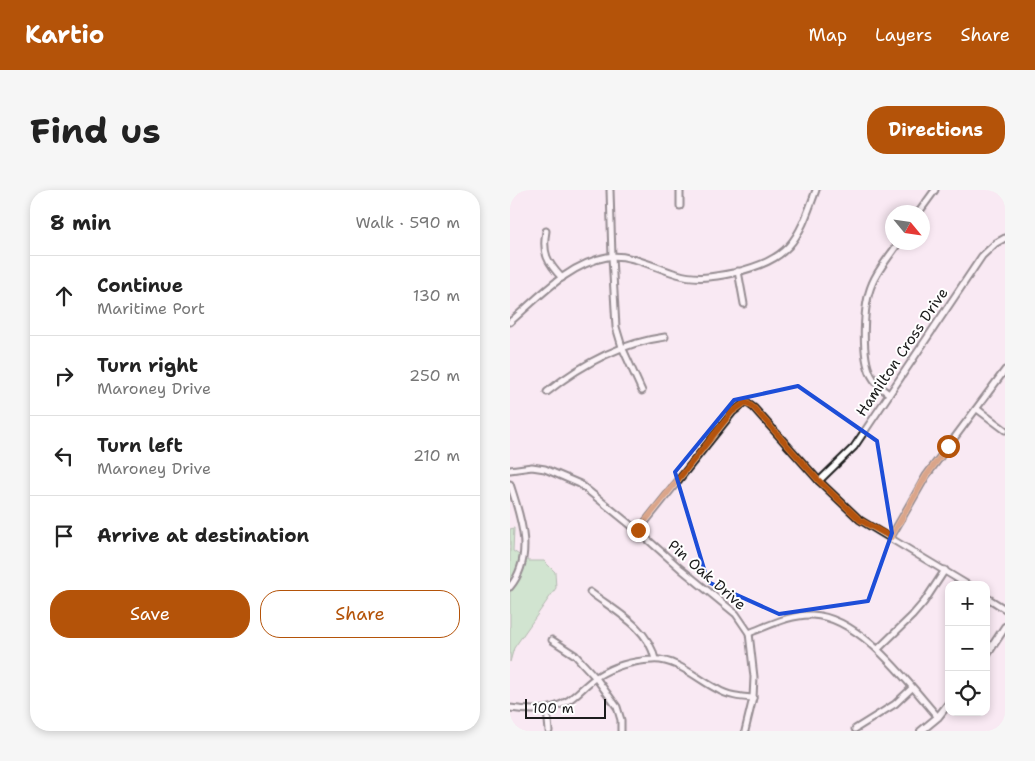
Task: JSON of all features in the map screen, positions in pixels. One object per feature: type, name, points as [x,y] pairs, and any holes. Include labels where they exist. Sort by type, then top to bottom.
[{"type":"street","points":[[610,190],[616,327],[622,347],[642,391]]},
{"type":"street","points":[[680,190],[680,206]]},
{"type":"street","points":[[510,322],[571,270],[589,261],[612,257],[637,260],[677,274],[700,278],[764,264],[787,248],[803,227],[816,190]]},
{"type":"street","points":[[924,205],[934,190]]},
{"type":"street","points":[[546,231],[544,248],[547,258],[562,278]]},
{"type":"street","name":"Hamilton Cross Drive","points":[[819,481],[854,447],[982,256],[992,246],[1005,238]]},
{"type":"street","points":[[889,394],[875,382],[869,371],[866,351],[865,313],[866,302],[873,282],[894,250]]},
{"type":"street","points":[[738,271],[744,304]]},
{"type":"street","points":[[547,392],[587,363],[622,347],[665,337]]},
{"type":"street","points":[[891,537],[926,476],[1005,370]]},
{"type":"street","points":[[638,530],[732,412],[746,402],[754,408],[819,481],[860,520],[962,581]]},
{"type":"street","points":[[977,409],[1005,430]]},
{"type":"street","name":"Pin Oak Drive","points":[[510,470],[532,467],[545,469],[573,480],[638,530],[681,569],[736,614],[749,634],[754,677],[753,698],[745,731]]},
{"type":"street","points":[[510,484],[522,520],[525,537],[520,569],[510,588]]},
{"type":"street","points":[[878,649],[924,602],[945,570]]},
{"type":"street","points":[[590,592],[642,632],[654,651],[655,659]]},
{"type":"street","points":[[990,600],[1005,609]]},
{"type":"street","points":[[749,634],[783,620],[811,615],[837,620],[878,649],[938,717]]},
{"type":"street","points":[[990,650],[1005,628]]},
{"type":"street","points":[[552,640],[575,655],[596,678],[617,707],[621,731]]},
{"type":"street","points":[[510,708],[530,711],[547,710],[568,701],[596,678],[617,667],[632,662],[655,659],[679,666],[695,674],[717,690],[729,695],[753,698]]},
{"type":"street","points":[[855,730],[895,704],[912,688]]},
{"type":"street","points":[[921,731],[938,717],[945,708]]},
{"type":"street","points":[[547,710],[549,731]]},
{"type":"highlighted area","points":[[798,386],[877,441],[892,533],[868,601],[779,614],[708,582],[675,472],[734,400]]},
{"type":"green space","points":[[514,528],[513,551],[529,561],[544,561],[555,572],[556,588],[514,648],[510,662],[510,529]]},
{"type":"route","points":[[638,530],[732,412],[746,402],[754,408],[819,481],[860,520],[891,537],[926,476],[948,446]]}]
